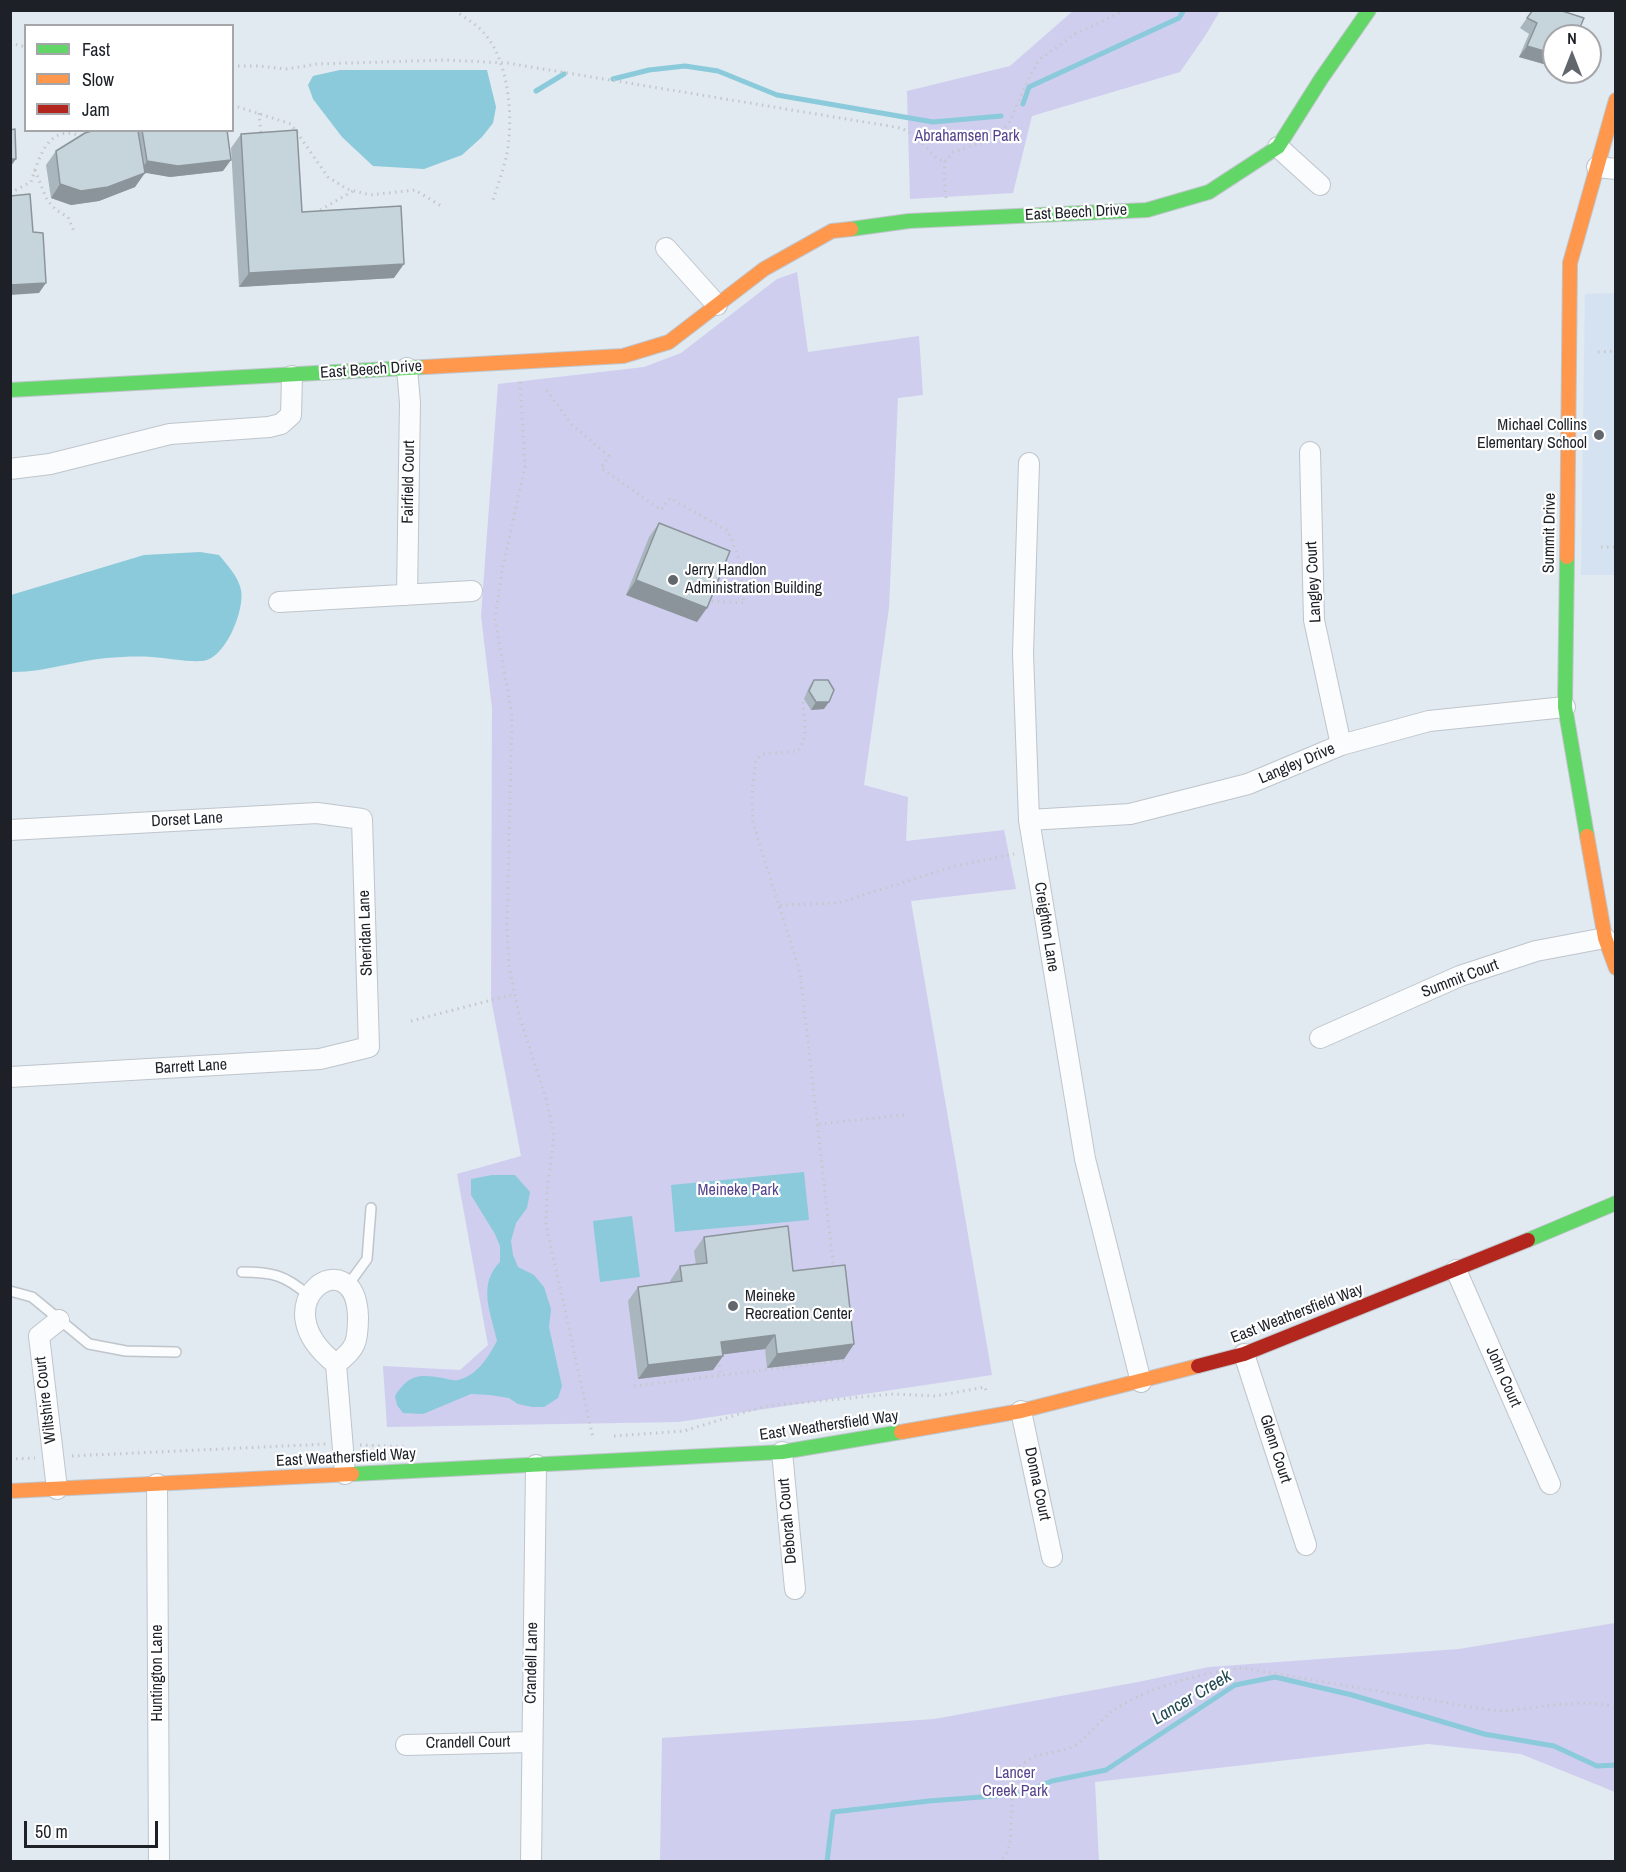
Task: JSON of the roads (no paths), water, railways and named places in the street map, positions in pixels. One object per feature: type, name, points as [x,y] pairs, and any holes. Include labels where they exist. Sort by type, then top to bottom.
[{"type":"street","name":"East Beech Drive","points":[[10,390],[623,356],[669,342],[764,269],[832,231],[909,221],[1147,210],[1209,192],[1278,147],[1369,10]]},
{"type":"street","name":"Summit Drive","points":[[1616,100],[1606,168],[1570,263],[1565,708],[1605,938],[1616,968]]},
{"type":"street","points":[[1278,147],[1320,185]]},
{"type":"street","points":[[666,248],[717,305]]},
{"type":"street","name":"Fairfield Court","points":[[406,595],[410,403],[407,368]]},
{"type":"street","points":[[10,469],[50,464],[170,434],[269,427],[281,424],[291,415],[292,375]]},
{"type":"street","name":"Langley Court","points":[[1310,452],[1314,620],[1341,745]]},
{"type":"street","name":"Creighton Lane","points":[[1029,463],[1023,653],[1029,820],[1085,1159],[1141,1382]]},
{"type":"street","points":[[279,602],[472,591]]},
{"type":"street","name":"Langley Drive","points":[[1029,820],[1130,814],[1248,784],[1341,745],[1429,721],[1565,708]]},
{"type":"street","name":"Dorset Lane","points":[[10,830],[317,813],[362,819]]},
{"type":"street","name":"Sheridan Lane","points":[[362,819],[369,1047]]},
{"type":"street","name":"Summit Court","points":[[1320,1038],[1460,976],[1536,951],[1605,938]]},
{"type":"street","name":"Barrett Lane","points":[[10,1077],[320,1059],[369,1047]]},
{"type":"street","name":"East Weathersfield Way","points":[[10,1491],[782,1452],[1021,1411],[1244,1354],[1456,1270],[1616,1203]]},
{"type":"street","name":"John Court","points":[[1456,1270],[1550,1484]]},
{"type":"street","points":[[336,1364],[351,1352],[358,1334],[358,1312],[354,1292],[348,1285],[338,1281],[326,1281],[316,1286],[308,1295],[305,1307],[309,1332],[320,1351],[336,1364],[345,1474]]},
{"type":"street","name":"Wiltshire Court","points":[[57,1489],[39,1335],[59,1320]]},
{"type":"street","name":"Glenn Court","points":[[1244,1354],[1306,1545]]},
{"type":"street","name":"Donna Court","points":[[1021,1411],[1053,1557]]},
{"type":"street","name":"Deborah Court","points":[[782,1452],[795,1589]]},
{"type":"street","name":"Crandell Lane","points":[[531,1862],[536,1465]]},
{"type":"street","name":"Huntington Lane","points":[[157,1484],[159,1862]]},
{"type":"street","name":"Crandell Court","points":[[406,1745],[531,1742]]},
{"type":"lane","points":[[348,1285],[367,1259],[371,1208]]},
{"type":"lane","points":[[242,1272],[270,1272],[292,1281],[308,1295]]},
{"type":"lane","points":[[10,1291],[32,1297],[89,1344],[126,1351],[176,1352]]},
{"type":"waterway","points":[[1023,104],[1029,87],[1179,18],[1184,10]]},
{"type":"waterway","points":[[613,79],[649,70],[685,66],[718,71],[777,95],[933,122],[1001,116]]},
{"type":"waterway","points":[[536,91],[564,74]]},
{"type":"waterway","name":"Lancer Creek","points":[[827,1862],[833,1812],[1020,1794],[1052,1781],[1106,1770],[1235,1685],[1275,1677],[1352,1695],[1484,1734],[1554,1746],[1597,1766],[1616,1765]]},
{"type":"place","name":"Michael Collins Elementary School","points":[[1599,435]]},
{"type":"place","name":"Jerry Handlon Administration Building","points":[[673,580]]},
{"type":"place","name":"Meineke Recreation Center","points":[[733,1306]]},
{"type":"park label","name":"Abrahamsen Park","points":[[967,137]]},
{"type":"park label","name":"Meineke Park","points":[[738,1191]]},
{"type":"park label","name":"Lancer Creek Park","points":[[1015,1783]]}]
